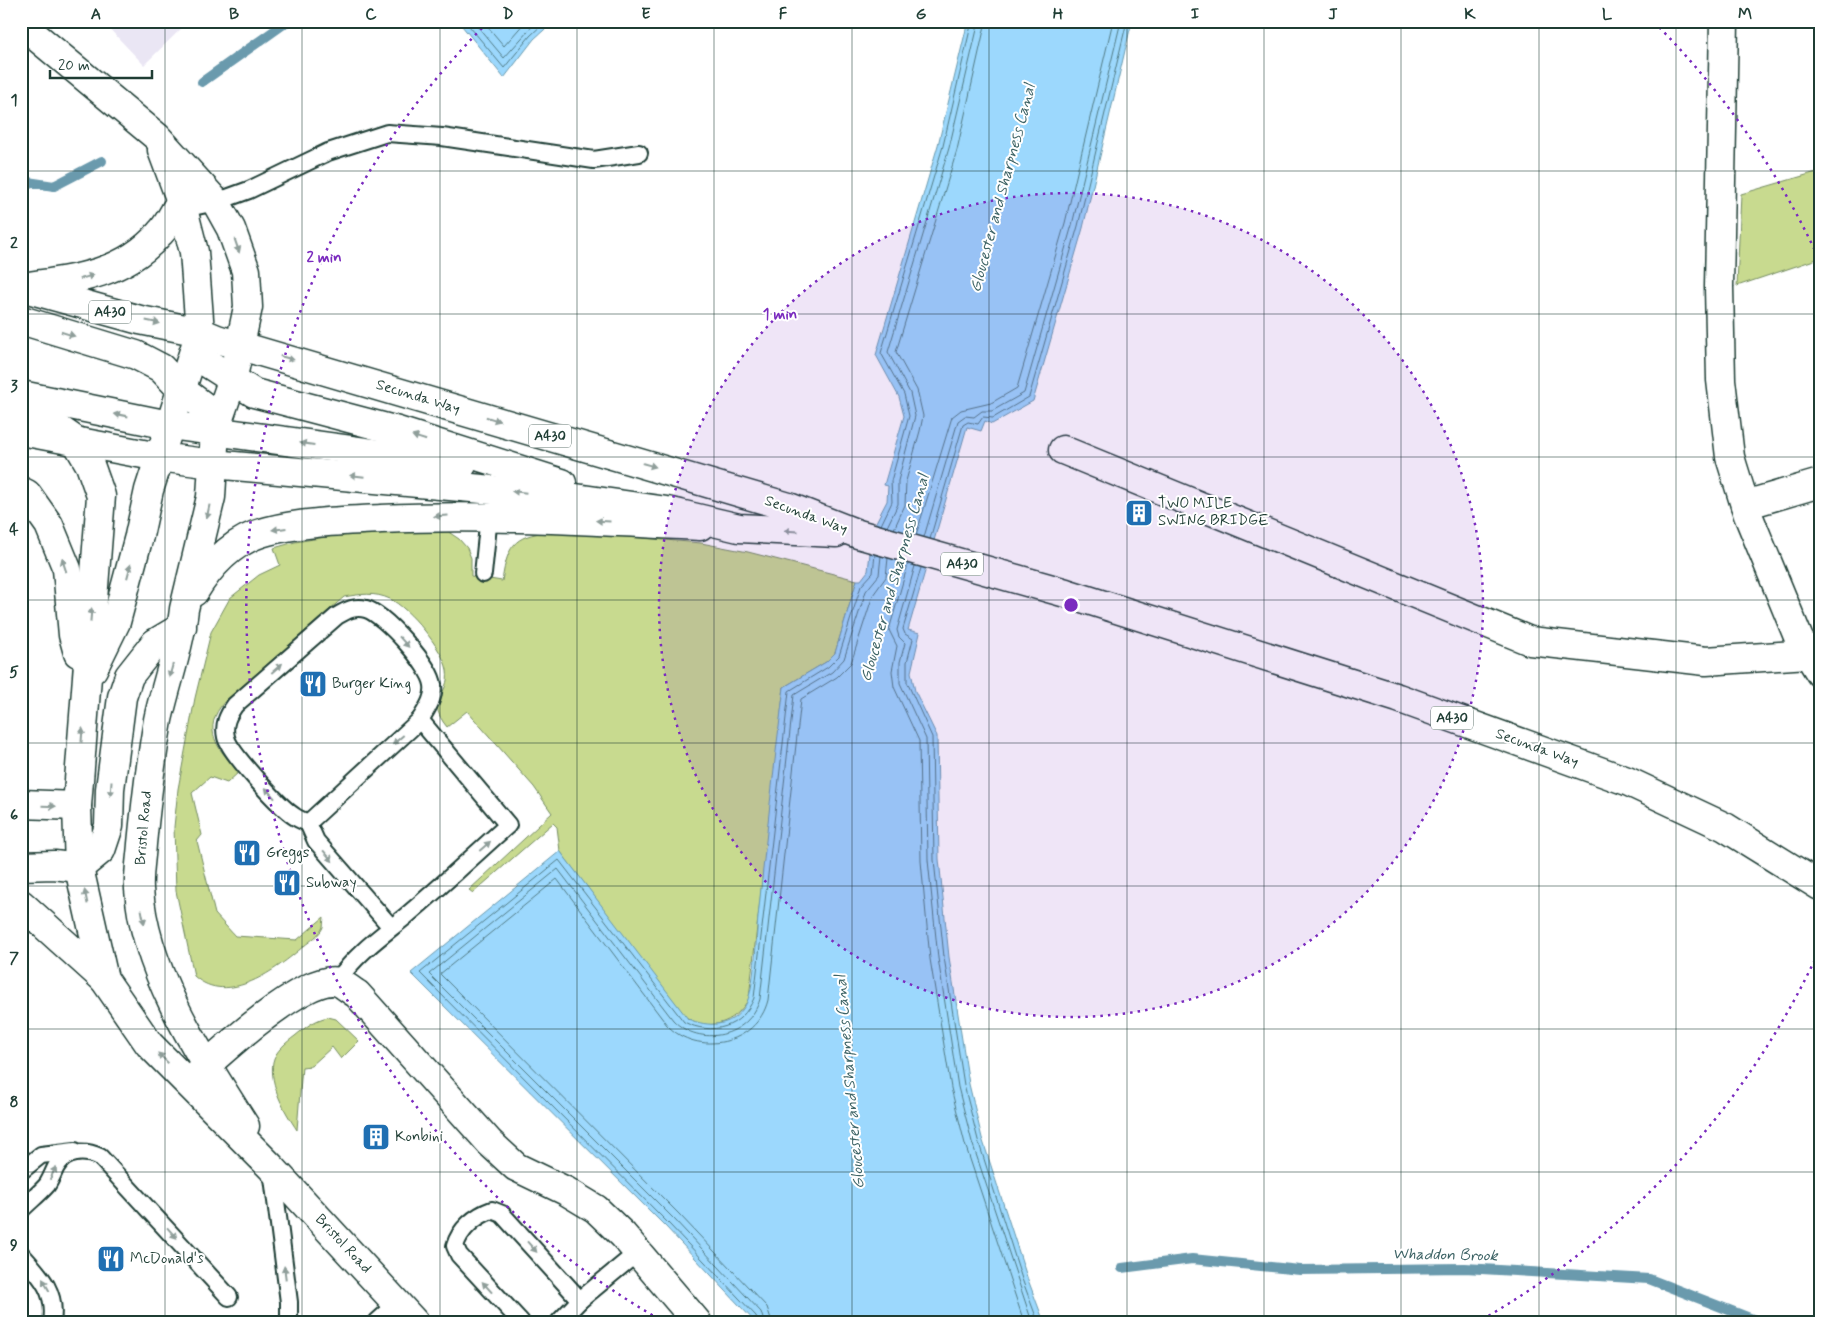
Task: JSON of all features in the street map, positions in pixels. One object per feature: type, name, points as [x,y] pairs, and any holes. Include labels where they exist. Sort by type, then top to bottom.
[{"type":"street","points":[[1724,21],[1719,287],[1721,380],[1730,457],[1745,505],[1799,639],[1814,664]]},
{"type":"street","points":[[21,24],[157,136],[216,202],[231,229],[246,271],[248,308],[219,339],[182,390],[168,424],[148,490],[139,536],[116,622],[86,681]]},
{"type":"street","points":[[157,136],[182,205],[232,381],[215,430]]},
{"type":"street","points":[[21,287],[83,278],[116,267],[142,252],[182,205]]},
{"type":"street","name":"A430","points":[[21,287],[140,320],[219,339],[204,361],[232,381],[254,393],[398,431],[528,474],[667,511]]},
{"type":"street","name":"A430","points":[[21,320],[136,355],[161,368],[182,390],[206,408],[215,430]]},
{"type":"street","name":"Secunda Way","points":[[219,339],[789,507],[858,534],[1066,593],[1398,698],[1627,781],[1725,827],[1820,886]]},
{"type":"street","name":"A430","points":[[21,395],[168,424],[528,474]]},
{"type":"street","points":[[21,403],[76,441]]},
{"type":"street","name":"Bristol Road","points":[[197,1074],[195,1047],[156,964],[143,920],[138,888],[147,784],[159,718],[211,497],[215,430]]},
{"type":"street","name":"A430","points":[[21,431],[159,457],[214,464]]},
{"type":"street","name":"Bristol Road","points":[[76,441],[90,465],[101,496],[77,806],[79,868],[104,978],[149,1044],[197,1074],[271,1167],[406,1313]]},
{"type":"street","points":[[1064,450],[1530,640],[1706,661],[1814,664]]},
{"type":"street","name":"Secunda Way","points":[[214,464],[569,496],[667,511],[739,528],[858,534]]},
{"type":"street","points":[[1745,505],[1820,483]]},
{"type":"street","points":[[21,491],[27,494],[49,525],[67,570],[73,635],[86,681]]},
{"type":"street","points":[[21,866],[54,865],[79,868],[101,850],[109,826],[110,789],[121,706],[129,676],[155,643],[183,618],[202,579],[225,552],[268,531],[338,522],[452,516],[489,516],[739,528]]},
{"type":"street","points":[[21,804],[77,806],[109,826],[138,888]]},
{"type":"street","points":[[21,904],[104,978]]},
{"type":"street","points":[[197,1074],[245,1030],[270,1013],[316,983],[337,981],[357,994],[490,1143],[516,1167],[566,1191],[596,1209],[638,1252],[697,1322]]},
{"type":"lane","points":[[182,205],[216,202],[249,190],[328,152],[387,133],[442,137],[594,160],[639,153]]},
{"type":"lane","points":[[482,574],[489,516]]},
{"type":"lane","points":[[308,823],[358,774],[420,720],[431,701],[434,687],[431,676],[412,651],[378,615],[368,609],[357,607],[337,616],[235,704],[228,716],[225,727],[230,749],[293,816],[308,823],[316,842],[391,927]]},
{"type":"lane","points":[[337,981],[352,961],[508,825],[420,720]]},
{"type":"lane","points":[[21,1171],[41,1155],[77,1151],[90,1152],[100,1157],[228,1297]]},
{"type":"lane","points":[[21,1210],[47,1184],[57,1166],[77,1151]]},
{"type":"lane","points":[[271,1167],[289,1302],[289,1322]]},
{"type":"lane","points":[[521,1322],[459,1255],[455,1246],[458,1235],[481,1214],[492,1210],[502,1214],[580,1300]]},
{"type":"lane","points":[[559,1322],[580,1300],[638,1252]]},
{"type":"lane","points":[[21,1254],[43,1279],[52,1297],[54,1311],[52,1322]]},
{"type":"lane","points":[[377,1322],[406,1313]]},
{"type":"shaded area","points":[[102,21],[189,21],[144,65]]},
{"type":"green space","points":[[1820,171],[1820,258],[1737,286],[1741,194]]},
{"type":"green space","points":[[364,531],[447,531],[459,539],[467,548],[471,558],[471,576],[502,581],[507,557],[516,542],[532,535],[556,531],[701,543],[748,552],[857,580],[835,653],[826,662],[784,687],[749,998],[736,1014],[728,1020],[710,1025],[701,1024],[682,1014],[560,851],[557,827],[553,823],[473,893],[469,890],[552,813],[534,787],[467,711],[447,727],[438,710],[438,704],[447,679],[447,670],[439,651],[424,630],[398,604],[390,599],[373,594],[344,597],[225,701],[218,711],[213,730],[219,747],[239,772],[227,783],[210,777],[192,793],[202,835],[197,841],[215,914],[235,936],[297,940],[324,917],[322,930],[280,965],[252,981],[222,988],[207,985],[194,976],[176,891],[174,827],[178,789],[195,698],[211,632],[230,598],[259,575],[280,565],[274,548],[295,542]]},
{"type":"green space","points":[[328,1017],[336,1019],[359,1041],[341,1059],[332,1047],[311,1066],[302,1067],[297,1130],[283,1107],[273,1080],[274,1058],[288,1041],[310,1024]]},
{"type":"water","points":[[458,21],[554,21],[534,39],[504,78]]},
{"type":"water","name":"Gloucester and Sharpness Canal","points":[[968,21],[1132,21],[1083,228],[1033,401],[992,424],[985,421],[981,431],[967,427],[908,630],[920,633],[911,672],[915,691],[937,736],[939,859],[949,957],[969,1084],[982,1138],[1027,1277],[1044,1322],[755,1322],[666,1227],[411,973],[560,851],[688,1019],[696,1022],[719,1024],[733,1018],[745,1006],[753,976],[767,830],[784,687],[826,662],[835,653],[857,580],[861,580],[868,571],[875,524],[887,501],[888,486],[884,485],[904,416],[899,397],[876,355],[938,145]]},
{"type":"waterway","points":[[202,82],[288,21]]},
{"type":"waterway","points":[[21,181],[54,186],[102,161]]},
{"type":"waterway","name":"Whaddon Brook","points":[[1122,1268],[1192,1259],[1300,1270],[1465,1268],[1649,1279],[1760,1322]]},
{"type":"place","name":"TWO MILE SWING BRIDGE","points":[[1139,513]]},
{"type":"place","name":"Burger King","points":[[313,684]]},
{"type":"place","name":"Greggs","points":[[247,853]]},
{"type":"place","name":"Subway","points":[[287,883]]},
{"type":"place","name":"Konbini","points":[[376,1137]]},
{"type":"place","name":"McDonald's","points":[[111,1259]]}]
